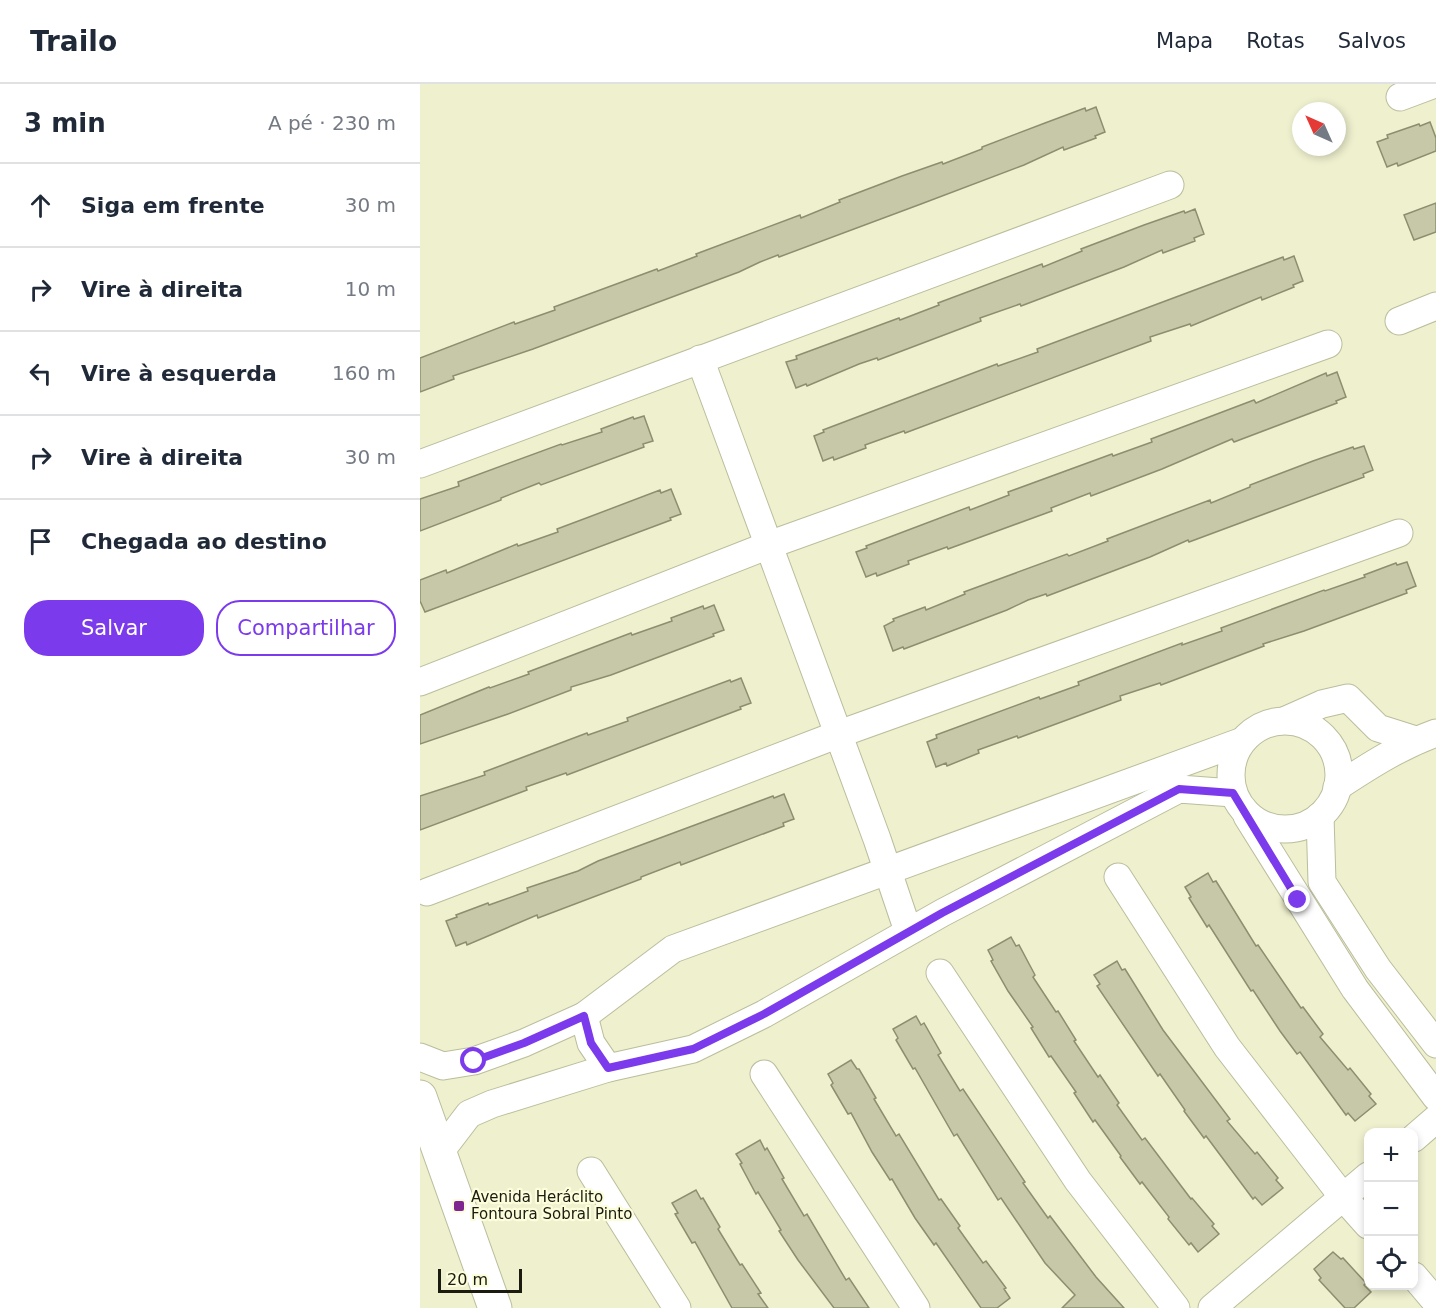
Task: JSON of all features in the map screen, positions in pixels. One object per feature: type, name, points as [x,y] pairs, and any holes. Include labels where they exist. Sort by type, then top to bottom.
[{"type":"street","points":[[1400,97],[1435,84]]},
{"type":"street","points":[[420,464],[1170,185]]},
{"type":"street","points":[[1399,321],[1436,306]]},
{"type":"street","points":[[420,682],[769,544],[1328,344]]},
{"type":"street","points":[[700,359],[839,734],[908,931]]},
{"type":"street","points":[[427,892],[839,734],[1399,533]]},
{"type":"street","points":[[420,1057],[442,1066],[474,1061],[524,1043],[584,1016],[673,949],[1240,742],[1261,725],[1286,720],[1322,704],[1347,698],[1378,728],[1426,737]]},
{"type":"street","points":[[440,1152],[469,1113],[608,1068],[693,1049],[764,1014],[908,931],[1179,789],[1240,804],[1270,828],[1296,828],[1320,816],[1335,795],[1339,769],[1330,744],[1311,726],[1286,720]]},
{"type":"street","points":[[1337,787],[1378,759],[1426,737]]},
{"type":"street","points":[[1240,742],[1230,767],[1240,804],[1355,989],[1436,1096]]},
{"type":"street","points":[[1320,816],[1322,882],[1378,969],[1436,1044]]},
{"type":"street","points":[[1118,877],[1227,1047],[1343,1197],[1364,1221]]},
{"type":"street","points":[[940,973],[1078,1181],[1176,1308]]},
{"type":"street","points":[[584,1016],[591,1043],[608,1068]]},
{"type":"street","points":[[764,1074],[916,1308]]},
{"type":"street","points":[[420,1097],[495,1308]]},
{"type":"street","points":[[1418,1134],[1436,1119]]},
{"type":"street","points":[[591,1171],[677,1308]]},
{"type":"street","points":[[1212,1308],[1364,1179]]},
{"type":"street","points":[[1418,1282],[1436,1302]]},
{"type":"building","points":[[1096,107],[1105,132],[1095,136],[1096,138],[1064,150],[1063,147],[1024,165],[921,204],[779,257],[778,255],[739,272],[533,349],[453,376],[454,379],[420,392],[420,358],[514,322],[515,324],[555,310],[554,307],[657,269],[658,271],[697,256],[696,254],[800,215],[801,218],[840,202],[839,200],[942,162],[943,164],[1085,108],[1086,111]]},
{"type":"building","points":[[1430,122],[1436,138],[1436,151],[1398,166],[1397,163],[1387,167],[1377,142],[1388,138],[1387,135]]},
{"type":"building","points":[[1436,203],[1436,232],[1414,240],[1404,215]]},
{"type":"building","points":[[1195,209],[1204,234],[1194,238],[1195,241],[1163,253],[1162,250],[1021,306],[1020,304],[980,318],[981,321],[878,360],[877,358],[859,364],[807,386],[806,384],[796,388],[786,362],[797,359],[796,356],[899,318],[900,320],[939,305],[938,303],[1042,264],[1043,267],[1082,251],[1081,249],[1144,225]]},
{"type":"building","points":[[1294,256],[1303,281],[1293,285],[1294,287],[1262,300],[1261,297],[1191,326],[1190,324],[1150,337],[1151,341],[905,433],[904,431],[865,445],[866,448],[834,460],[833,457],[823,461],[814,436],[824,432],[823,430],[997,364],[998,366],[1038,352],[1037,349],[1283,257],[1284,260]]},
{"type":"building","points":[[1337,372],[1346,397],[1336,401],[1337,403],[1234,442],[1232,439],[1162,469],[1091,496],[1090,493],[1051,508],[1052,511],[908,561],[909,564],[877,576],[876,573],[866,577],[856,552],[867,548],[866,546],[969,507],[970,510],[1009,495],[1008,492],[1112,454],[1113,456],[1152,442],[1151,439],[1254,400],[1256,403],[1326,373],[1327,376]]},
{"type":"building","points":[[644,416],[653,441],[643,444],[644,447],[541,485],[539,483],[420,531],[420,499],[459,486],[458,482],[561,444],[602,432],[601,429],[633,417],[634,419]]},
{"type":"building","points":[[1364,446],[1373,470],[1363,474],[1364,477],[1189,542],[1188,540],[1150,557],[1047,596],[1046,594],[1028,600],[904,649],[903,647],[893,651],[884,626],[894,621],[893,619],[925,607],[926,610],[965,594],[964,592],[1067,554],[1069,556],[1210,500],[1211,503],[1313,461],[1353,447],[1354,449]]},
{"type":"building","points":[[671,489],[681,514],[670,518],[671,520],[425,612],[420,601],[420,580],[446,570],[447,573],[517,544],[518,546],[558,532],[557,529],[660,490],[661,493]]},
{"type":"building","points":[[1407,562],[1416,586],[1406,590],[1407,593],[1263,644],[1264,646],[1161,685],[1160,683],[1120,696],[1121,700],[1018,738],[1017,736],[978,750],[979,753],[947,766],[946,763],[936,767],[927,742],[937,738],[936,735],[1039,697],[1040,699],[1079,685],[1078,682],[1182,643],[1182,645],[1222,631],[1221,628],[1365,577],[1364,575],[1396,563],[1397,565]]},
{"type":"building","points":[[714,605],[724,630],[713,634],[714,636],[611,675],[571,687],[571,690],[508,714],[420,744],[420,715],[631,633],[632,635],[672,621],[671,618],[703,606],[704,609]]},
{"type":"building","points":[[741,678],[751,703],[740,707],[741,709],[567,775],[566,773],[526,787],[527,790],[420,830],[420,796],[485,775],[484,772],[587,733],[588,735],[628,721],[627,718],[730,680],[731,682]]},
{"type":"building","points":[[784,794],[794,819],[783,823],[784,826],[681,865],[680,862],[538,918],[537,915],[467,945],[466,942],[456,946],[446,921],[457,917],[456,915],[528,891],[527,888],[578,871],[598,861],[773,796],[774,798]]},
{"type":"building","points":[[1208,873],[1213,882],[1216,881],[1256,946],[1258,945],[1301,1008],[1303,1007],[1323,1034],[1320,1037],[1371,1094],[1369,1096],[1376,1104],[1355,1121],[1348,1113],[1346,1115],[1300,1052],[1297,1054],[1253,990],[1251,991],[1189,898],[1191,897],[1185,887]]},
{"type":"building","points":[[1011,937],[1016,946],[1019,945],[1035,975],[1033,977],[1056,1012],[1058,1011],[1076,1040],[1074,1041],[1119,1103],[1117,1105],[1142,1140],[1145,1138],[1191,1199],[1214,1224],[1212,1226],[1219,1234],[1198,1252],[1191,1243],[1189,1245],[1168,1219],[1169,1217],[1142,1182],[1140,1184],[1095,1120],[1093,1122],[1074,1093],[1076,1092],[1051,1056],[1049,1057],[1031,1028],[1033,1027],[1008,991],[991,961],[993,960],[988,950]]},
{"type":"building","points":[[1117,961],[1122,970],[1125,969],[1163,1030],[1230,1119],[1227,1121],[1278,1178],[1276,1180],[1283,1188],[1262,1205],[1255,1197],[1253,1199],[1206,1136],[1204,1138],[1160,1074],[1158,1076],[1097,986],[1100,984],[1094,975]]},
{"type":"building","points":[[916,1016],[921,1025],[924,1023],[941,1053],[938,1055],[960,1091],[963,1089],[1025,1182],[1023,1183],[1048,1218],[1050,1216],[1096,1277],[1124,1308],[1062,1308],[1075,1295],[1045,1263],[1001,1198],[998,1200],[957,1134],[954,1136],[896,1040],[898,1038],[893,1029]]},
{"type":"building","points":[[851,1060],[859,1069],[896,1136],[899,1134],[939,1200],[941,1199],[960,1226],[958,1228],[983,1263],[986,1261],[1006,1288],[1004,1289],[1010,1298],[997,1308],[981,1308],[936,1243],[934,1245],[915,1218],[892,1179],[890,1180],[872,1152],[851,1113],[848,1114],[831,1085],[833,1083],[828,1074]]},
{"type":"building","points":[[760,1140],[765,1150],[767,1148],[804,1216],[807,1214],[846,1280],[849,1278],[869,1308],[834,1308],[779,1231],[781,1230],[758,1192],[756,1194],[736,1154]]},
{"type":"building","points":[[696,1190],[701,1199],[703,1198],[720,1227],[718,1229],[740,1265],[742,1264],[761,1293],[758,1294],[768,1308],[732,1308],[695,1242],[692,1243],[675,1214],[678,1213],[672,1203]]},
{"type":"building","points":[[1333,1252],[1341,1259],[1343,1258],[1364,1281],[1364,1290],[1371,1292],[1354,1308],[1345,1308],[1319,1280],[1321,1278],[1314,1269]]},
{"type":"place","name":"Avenida Heráclito Fontoura Sobral Pinto","points":[[459,1206]]},
{"type":"route","points":[[474,1061],[524,1043],[584,1016],[591,1043],[608,1068],[693,1049],[764,1014],[881,946],[1179,789],[1233,793],[1298,900]]}]
